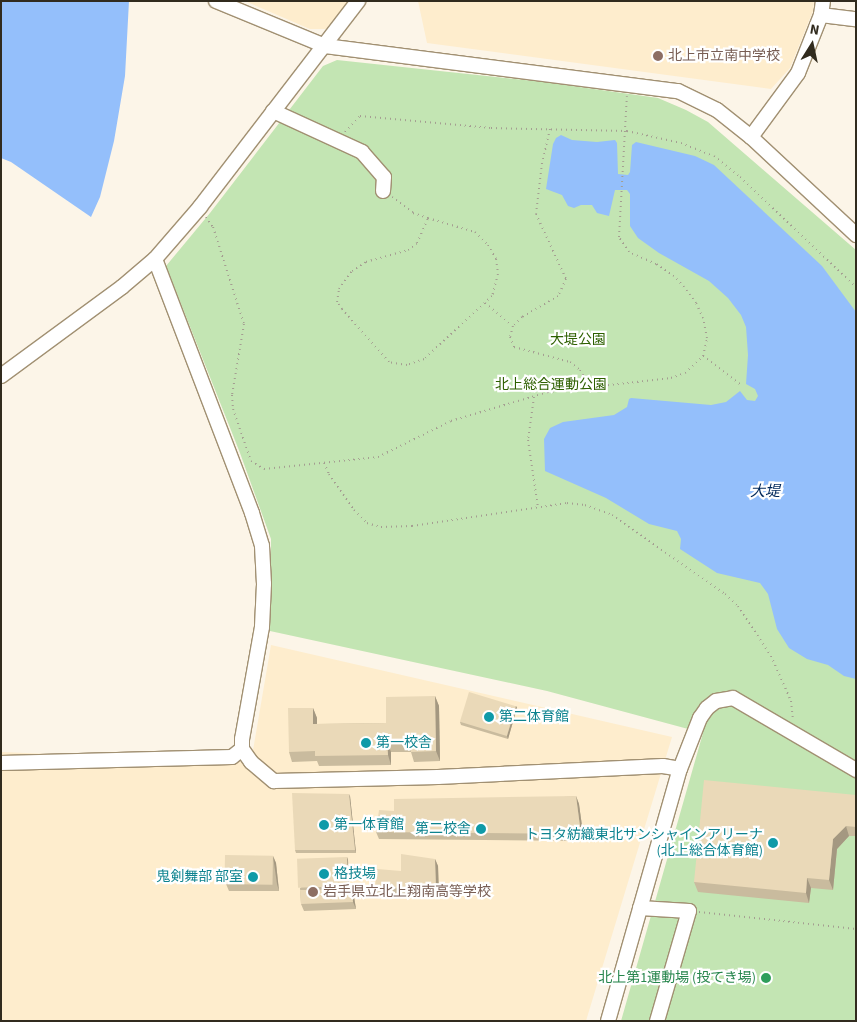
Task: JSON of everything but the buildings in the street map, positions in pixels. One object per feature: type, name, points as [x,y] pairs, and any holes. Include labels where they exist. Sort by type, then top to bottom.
[{"type":"street","points":[[216,1],[325,46],[678,91],[717,110],[751,137],[856,235]]},
{"type":"street","points":[[1,376],[122,287],[155,259],[200,207],[358,1]]},
{"type":"street","points":[[751,137],[798,73],[821,16],[823,1]]},
{"type":"street","points":[[821,16],[856,19]]},
{"type":"street","points":[[273,111],[362,152],[384,177],[382,191]]},
{"type":"street","points":[[155,259],[252,513],[262,546],[264,584],[262,628],[245,719],[242,748],[251,762],[274,781],[438,777],[663,766],[680,769]]},
{"type":"street","points":[[608,1021],[680,769],[700,718],[707,708],[716,701],[733,698],[856,770]]},
{"type":"street","points":[[1,762],[232,757],[242,748]]},
{"type":"street","points":[[640,908],[689,911],[657,1021]]},
{"type":"path","points":[[200,207],[213,228],[244,324],[232,395],[232,409],[250,461],[264,469],[378,457],[451,422],[548,392],[671,378],[685,373],[703,356],[707,338],[703,318],[696,303],[674,276],[656,264],[629,252],[619,237],[627,131],[627,84]]},
{"type":"path","points":[[336,141],[360,116],[491,128],[627,131],[681,143],[714,156],[774,208],[856,287]]},
{"type":"path","points":[[550,129],[542,163],[536,214],[566,278],[558,296],[522,317],[512,326],[510,337],[514,347],[570,362],[580,370],[590,387]]},
{"type":"path","points":[[382,191],[413,213],[475,232],[488,245],[496,259],[498,274],[492,296],[424,359],[407,365],[389,362],[382,357],[342,310],[337,302],[339,289],[352,271],[366,262],[394,255],[417,243],[428,218]]},
{"type":"path","points":[[485,303],[512,326]]},
{"type":"path","points":[[703,356],[741,385]]},
{"type":"path","points":[[534,396],[528,440],[538,508]]},
{"type":"path","points":[[324,463],[329,474],[354,510],[367,522],[381,527],[412,526],[568,503],[585,505],[612,515],[725,594],[738,606],[771,656],[791,701],[794,718],[792,731]]},
{"type":"path","points":[[689,911],[856,929]]},
{"type":"shaded area","points":[[245,1],[349,1],[326,29],[310,29]]},
{"type":"shaded area","name":"北上市立南中学校","points":[[418,1],[814,1],[813,11],[790,68],[771,89],[427,43]]},
{"type":"shaded area","name":"岩手県立北上翔南高等学校","points":[[271,645],[672,737],[586,1021],[1,1021],[1,752],[251,762]]},
{"type":"green space","name":"大堤公園","points":[[337,60],[544,82],[658,98],[708,122],[856,250],[856,1021],[621,1021],[703,733],[547,691],[270,631],[271,539],[240,453],[166,266],[210,213],[323,66]]},
{"type":"water","points":[[1,1],[129,1],[125,76],[114,141],[100,197],[91,217],[11,162],[1,158]]},
{"type":"water","name":"大堤","points":[[561,135],[572,140],[597,142],[615,140],[617,143],[618,174],[628,175],[630,172],[632,145],[636,142],[695,156],[714,165],[822,266],[856,312],[856,679],[844,676],[828,665],[807,659],[789,648],[777,629],[768,594],[760,583],[717,573],[680,549],[681,539],[677,531],[649,524],[606,498],[545,471],[544,439],[550,428],[563,422],[614,415],[627,407],[631,398],[711,405],[726,402],[740,391],[747,400],[755,401],[758,396],[755,389],[746,384],[748,355],[746,327],[741,315],[728,298],[709,281],[659,253],[638,238],[630,226],[630,194],[627,190],[615,190],[609,216],[597,213],[592,205],[581,205],[574,208],[568,206],[562,195],[546,189],[553,144],[556,138]]},
{"type":"place","name":"北上市立南中学校","points":[[658,56]]},
{"type":"place","name":"第二体育館","points":[[489,717]]},
{"type":"place","name":"第一校舎","points":[[366,743]]},
{"type":"place","name":"第一体育館","points":[[324,825]]},
{"type":"place","name":"第二校舎","points":[[481,829]]},
{"type":"place","name":"トヨタ紡織東北サンシャインアリーナ (北上総合体育館)","points":[[773,843]]},
{"type":"place","name":"格技場","points":[[324,874]]},
{"type":"place","name":"鬼剣舞部 部室","points":[[253,877]]},
{"type":"place","name":"岩手県立北上翔南高等学校","points":[[313,892]]},
{"type":"place","name":"北上第1運動場 (投てき場)","points":[[766,978]]},
{"type":"park label","name":"北上総合運動公園","points":[[551,385]]}]
